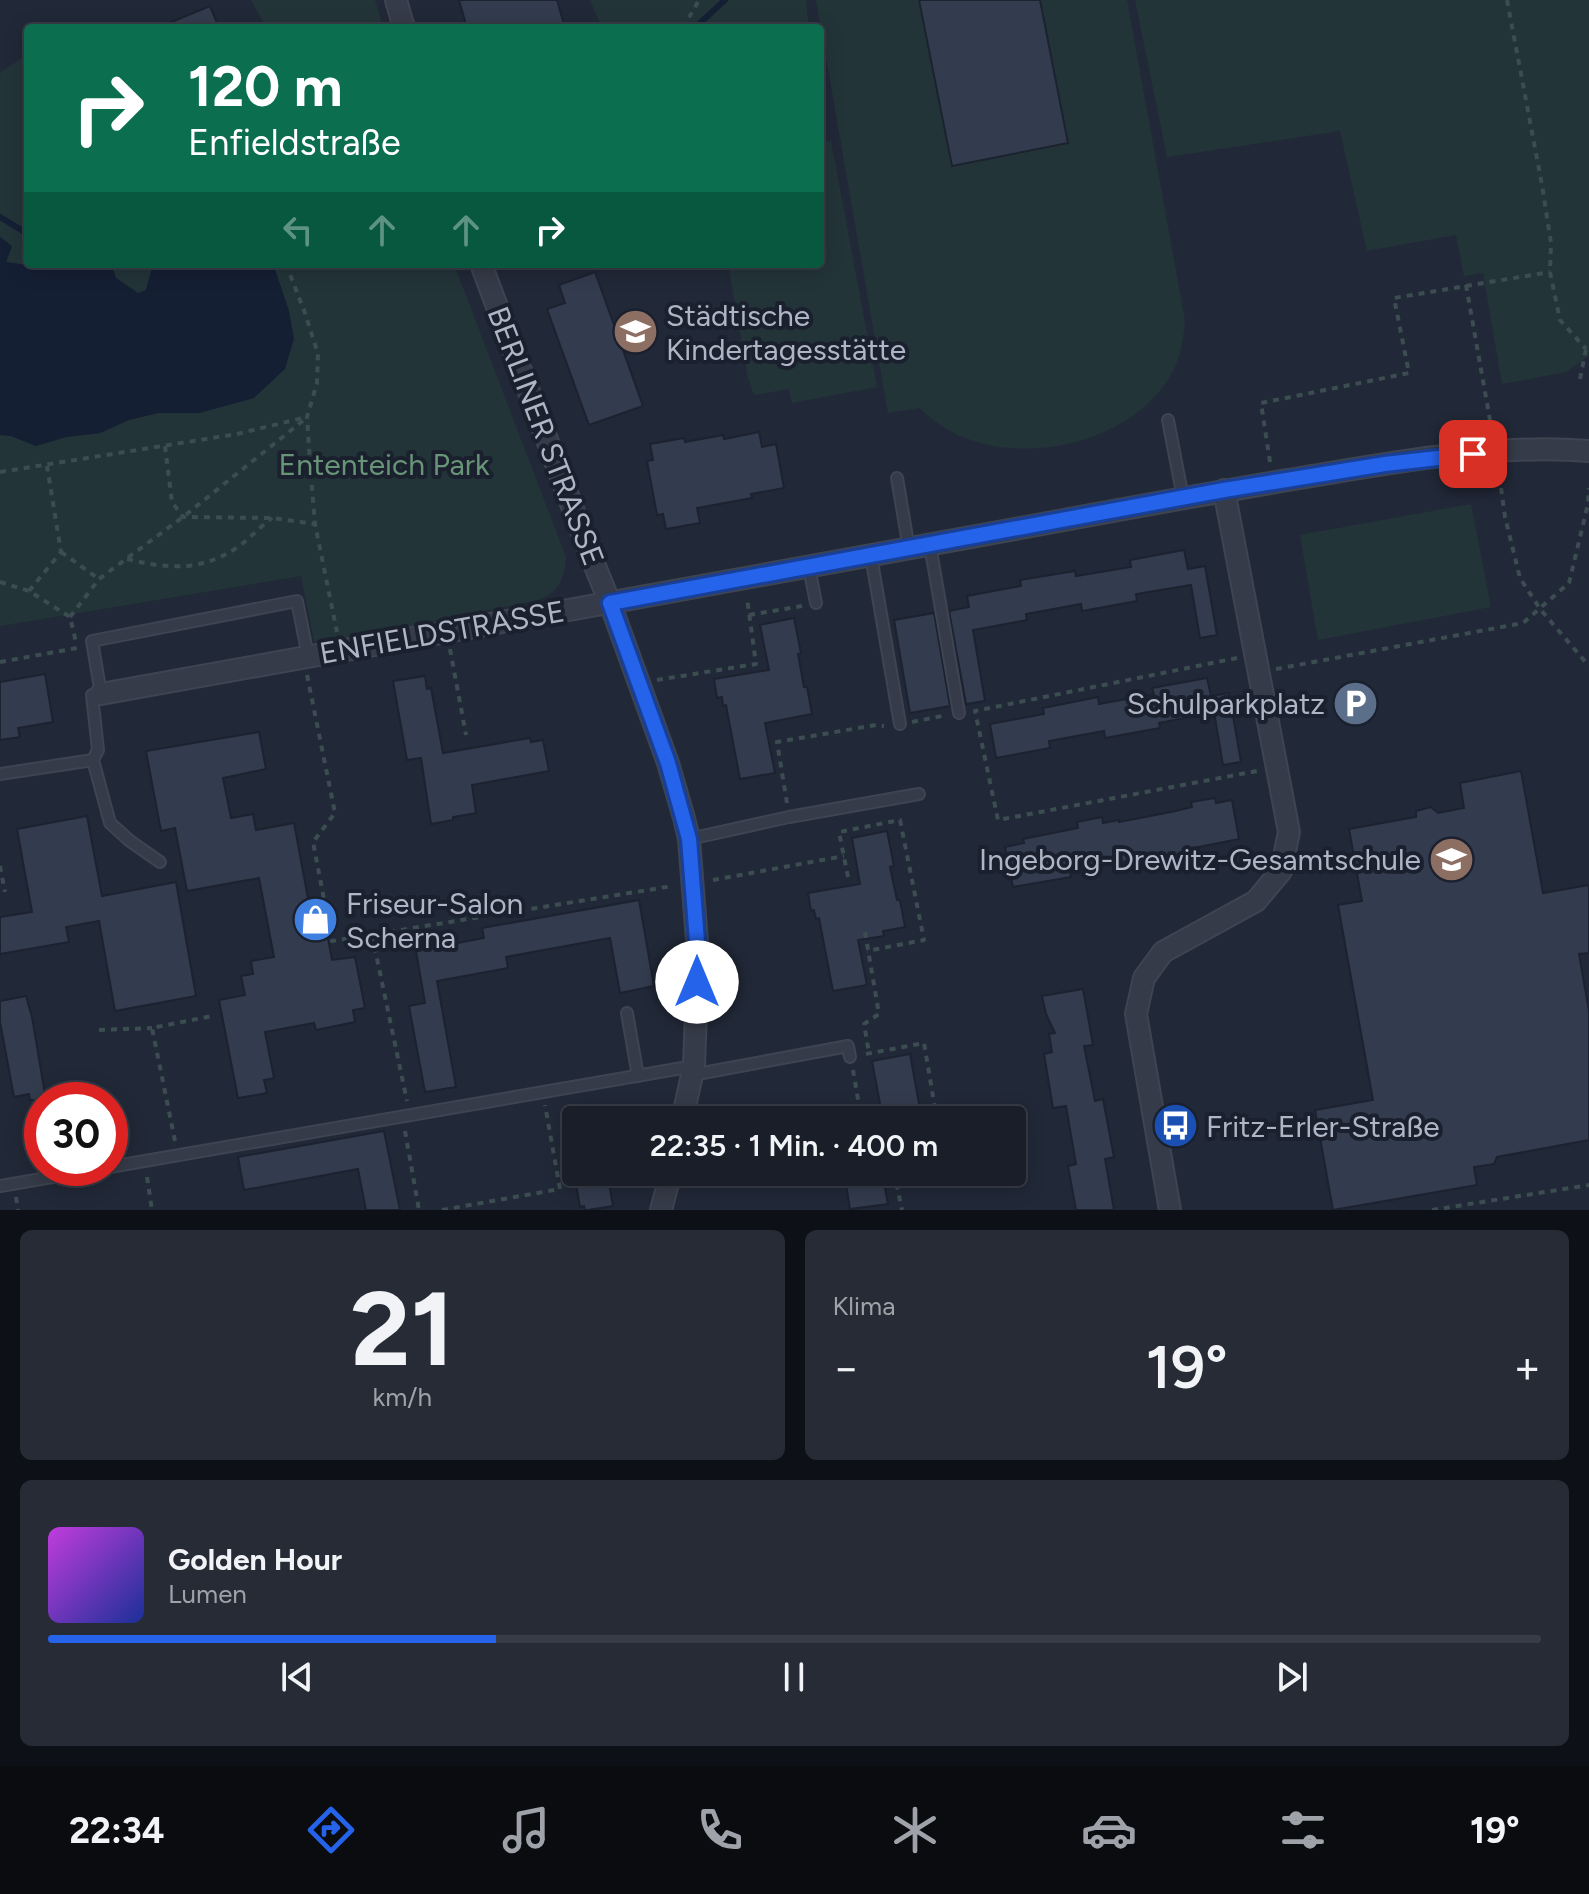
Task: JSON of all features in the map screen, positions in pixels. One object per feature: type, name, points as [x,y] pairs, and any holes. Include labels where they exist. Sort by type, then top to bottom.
[{"type":"street","points":[[396,0],[403,24]]},
{"type":"street","name":"BERLINER STRASSE","points":[[483,268],[639,682],[668,763],[689,839],[698,954],[693,1070],[685,1106]]},
{"type":"street","name":"ENFIELDSTRASSE","points":[[101,694],[1224,490],[1385,464],[1473,454],[1589,451]]},
{"type":"street","points":[[1170,1210],[1136,1014],[1144,978],[1163,952],[1256,901],[1281,871],[1289,832],[1224,490]]},
{"type":"street","points":[[661,1210],[667,1186]]},
{"type":"lane","points":[[1168,420],[1183,498]]},
{"type":"lane","points":[[897,478],[909,549]]},
{"type":"lane","points":[[930,545],[959,713]]},
{"type":"lane","points":[[871,556],[900,724]]},
{"type":"lane","points":[[809,567],[816,603]]},
{"type":"lane","points":[[160,862],[110,823],[93,760],[98,750],[92,695],[101,694],[92,641],[297,601],[306,657]]},
{"type":"lane","points":[[0,774],[93,760]]},
{"type":"lane","points":[[689,839],[919,794]]},
{"type":"lane","points":[[627,1013],[638,1076]]},
{"type":"lane","points":[[128,1164],[638,1076],[848,1046],[850,1057]]},
{"type":"lane","points":[[0,1186],[24,1182]]},
{"type":"path","points":[[685,24],[699,0]]},
{"type":"path","points":[[1507,0],[1542,185],[1551,243],[1550,272],[1560,320],[1587,348],[1580,379]]},
{"type":"path","points":[[288,268],[318,354],[317,383],[307,417],[315,524],[340,650]]},
{"type":"path","points":[[1273,483],[1261,403],[1409,373],[1394,298],[1550,272]]},
{"type":"path","points":[[1466,285],[1490,420]]},
{"type":"path","points":[[0,472],[237,434],[307,417]]},
{"type":"path","points":[[70,617],[99,579],[183,517],[307,417]]},
{"type":"path","points":[[165,446],[172,502],[183,517]]},
{"type":"path","points":[[46,465],[61,552],[99,579]]},
{"type":"path","points":[[1501,488],[1520,578],[1540,609],[1589,666]]},
{"type":"path","points":[[789,817],[777,742],[1257,663],[1523,623],[1569,583],[1589,488]]},
{"type":"path","points":[[183,517],[272,518],[315,524]]},
{"type":"path","points":[[127,559],[177,567],[205,563],[238,547],[272,518]]},
{"type":"path","points":[[29,591],[61,552]]},
{"type":"path","points":[[639,682],[756,664],[744,578]]},
{"type":"path","points":[[0,582],[29,591],[70,617],[77,648],[0,662]]},
{"type":"path","points":[[749,615],[816,603]]},
{"type":"path","points":[[447,631],[466,735]]},
{"type":"path","points":[[306,657],[335,813],[313,842],[332,941],[844,856]]},
{"type":"path","points":[[975,711],[998,820],[1277,767]]},
{"type":"path","points":[[848,877],[839,832],[900,820],[924,940],[867,951]]},
{"type":"path","points":[[0,866],[5,892]]},
{"type":"path","points":[[865,932],[879,1014],[864,1024],[869,1053]]},
{"type":"path","points":[[372,935],[406,1116],[419,1210]]},
{"type":"path","points":[[99,1030],[152,1028],[212,1016]]},
{"type":"path","points":[[152,1028],[178,1155]]},
{"type":"path","points":[[859,1105],[850,1057],[924,1043],[935,1106]]},
{"type":"path","points":[[442,1210],[560,1189],[543,1092]]},
{"type":"path","points":[[145,1161],[152,1210]]},
{"type":"path","points":[[1432,1210],[1589,1185]]},
{"type":"path","points":[[897,1186],[902,1210]]},
{"type":"green space","points":[[251,0],[375,0],[382,24],[264,24]]},
{"type":"green space","points":[[590,0],[806,0],[809,24],[600,24]]},
{"type":"green space","points":[[816,0],[1127,0],[1185,321],[1174,369],[1143,408],[1114,427],[1082,440],[1047,447],[1012,448],[977,442],[946,429],[920,408],[888,413],[824,46],[824,24],[820,24]]},
{"type":"green space","points":[[1135,0],[1589,0],[1589,356],[1566,372],[1502,384],[1483,273],[1464,276],[1456,235],[1367,251],[1340,131],[1167,157]]},
{"type":"green space","points":[[24,57],[24,265],[5,262],[12,247],[0,237],[0,73]]},
{"type":"green space","points":[[831,141],[877,387],[792,403],[789,389],[754,395],[748,378],[729,268],[824,268],[824,142]]},
{"type":"green space","points":[[112,268],[152,268],[146,290],[138,294],[116,278]]},
{"type":"green space","name":"Ententeich Park","points":[[274,268],[456,268],[566,557],[564,573],[554,590],[534,601],[315,645],[301,576],[0,626],[0,435],[36,446],[66,437],[100,433],[129,420],[159,413],[199,413],[254,398],[289,311]]},
{"type":"green space","points":[[1471,504],[1491,607],[1318,640],[1300,535]]},
{"type":"water","points":[[0,237],[12,246],[6,262],[24,265],[24,268],[112,268],[116,278],[138,293],[146,290],[152,268],[274,268],[289,311],[294,339],[285,369],[254,398],[199,413],[158,413],[129,420],[100,433],[66,437],[36,446],[0,435]]},
{"type":"building","points":[[459,0],[557,0],[564,24],[466,24]]},
{"type":"building","points":[[919,0],[1040,0],[1068,143],[952,166]]},
{"type":"building","points":[[210,6],[217,24],[167,24]]},
{"type":"building","points":[[595,272],[643,406],[589,425],[547,309],[565,303],[559,285]]},
{"type":"building","points":[[759,432],[762,447],[776,444],[784,488],[751,494],[752,498],[697,508],[700,523],[666,529],[663,514],[657,515],[647,461],[653,460],[650,444],[723,435],[724,439]]},
{"type":"building","points":[[1184,550],[1188,569],[1205,566],[1217,635],[1200,638],[1191,585],[1136,594],[1137,601],[1082,611],[1081,604],[1026,614],[1027,620],[973,630],[985,701],[966,704],[949,611],[969,607],[967,596],[1021,586],[1020,580],[1075,571],[1076,576],[1131,567],[1130,560]]},
{"type":"building","points":[[934,613],[950,706],[910,713],[894,620]]},
{"type":"building","points":[[794,618],[804,687],[807,687],[812,714],[765,723],[775,773],[740,779],[726,705],[723,706],[722,697],[717,698],[714,679],[769,670],[760,625]]},
{"type":"building","points":[[45,674],[53,722],[18,728],[20,737],[0,740],[0,682]]},
{"type":"building","points":[[425,676],[427,689],[431,688],[443,753],[530,738],[531,742],[543,740],[549,771],[472,785],[476,813],[431,824],[421,758],[407,760],[393,681]]},
{"type":"building","points":[[1207,678],[1211,696],[1229,693],[1241,762],[1223,765],[1214,712],[1159,723],[1160,728],[1105,738],[1104,731],[1049,741],[1050,748],[996,758],[990,724],[1044,714],[1043,708],[1098,697],[1099,704],[1154,694],[1152,688]]},
{"type":"building","points":[[259,732],[266,769],[223,778],[231,818],[253,814],[256,830],[294,823],[310,909],[315,908],[320,934],[327,933],[332,960],[355,957],[365,1008],[353,1010],[355,1022],[316,1030],[314,1023],[265,1032],[274,1078],[264,1080],[267,1093],[238,1098],[219,1000],[245,995],[241,976],[253,974],[251,961],[274,957],[259,878],[187,891],[175,828],[161,831],[146,751]]},
{"type":"building","points":[[1521,771],[1543,893],[1589,885],[1589,953],[1579,954],[1589,1011],[1589,1140],[1497,1157],[1494,1164],[1474,1167],[1477,1185],[1333,1210],[1315,1110],[1373,1100],[1338,905],[1362,901],[1349,829],[1416,817],[1416,811],[1431,807],[1438,813],[1464,808],[1460,783]]},
{"type":"building","points":[[1215,798],[1216,803],[1232,800],[1239,839],[1183,850],[1184,856],[1128,867],[1127,861],[1070,872],[1071,877],[1013,887],[1005,847],[1024,843],[1023,839],[1078,828],[1077,822],[1102,817],[1103,823],[1119,822],[1192,807],[1191,802]]},
{"type":"building","points":[[87,816],[102,896],[176,882],[196,996],[115,1011],[99,921],[66,927],[69,942],[0,954],[0,917],[32,912],[17,829]]},
{"type":"building","points":[[887,831],[894,866],[890,867],[905,927],[883,931],[884,936],[858,940],[867,985],[833,991],[819,918],[816,919],[814,910],[811,911],[808,893],[860,884],[852,838]]},
{"type":"building","points":[[639,900],[654,986],[620,993],[610,938],[506,957],[508,968],[437,981],[456,1087],[425,1092],[409,1006],[425,1003],[416,951],[484,938],[482,928]]},
{"type":"building","points":[[1083,989],[1093,1045],[1084,1046],[1095,1101],[1103,1099],[1114,1157],[1105,1159],[1114,1210],[1076,1210],[1068,1166],[1076,1164],[1066,1106],[1053,1108],[1044,1054],[1052,1052],[1049,1034],[1055,1033],[1042,996]]},
{"type":"building","points":[[26,996],[43,1082],[24,1082],[24,1095],[14,1097],[0,1022],[0,1001]]},
{"type":"building","points":[[910,1054],[919,1106],[880,1106],[872,1061]]},
{"type":"building","points":[[384,1131],[400,1210],[366,1210],[358,1169],[244,1190],[238,1157]]},
{"type":"building","points":[[576,1186],[609,1186],[613,1206],[588,1210],[580,1207]]},
{"type":"building","points":[[846,1186],[885,1186],[888,1204],[850,1209]]},
{"type":"waterway","points":[[700,24],[725,0]]},
{"type":"waterway","points":[[0,217],[24,232]]},
{"type":"place","name":"Städtische Kindertagesstätte","points":[[635,332]]},
{"type":"place","name":"Schulparkplatz","points":[[1356,703]]},
{"type":"place","name":"Ingeborg-Drewitz-Gesamtschule","points":[[1452,859]]},
{"type":"place","name":"Friseur-Salon Scherna","points":[[315,920]]},
{"type":"place","name":"Fritz-Erler-Straße","points":[[1175,1126]]},
{"type":"route","points":[[697,982],[698,954],[689,839],[668,763],[610,603],[1224,490],[1385,464],[1473,454]]}]
